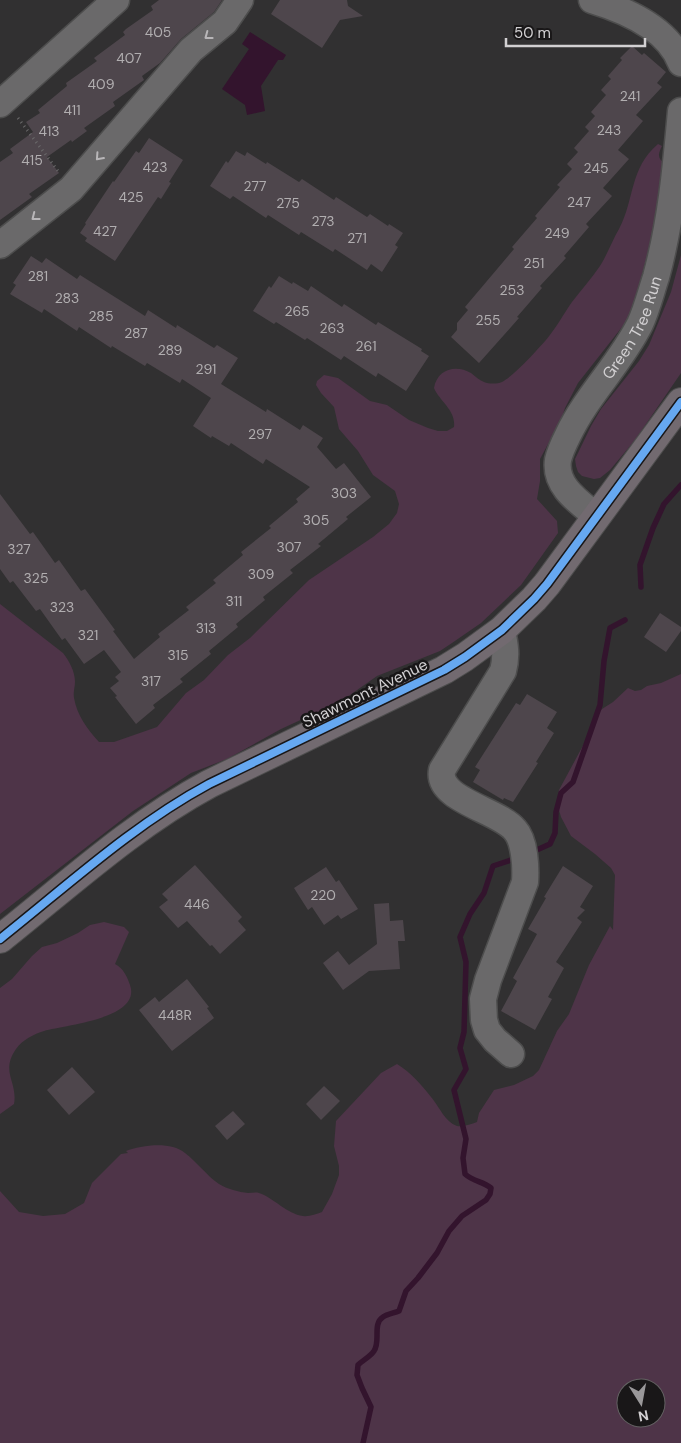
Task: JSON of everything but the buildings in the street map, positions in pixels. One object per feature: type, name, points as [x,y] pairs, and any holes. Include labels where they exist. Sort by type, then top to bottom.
[{"type":"main road","name":"Shawmont Avenue","points":[[0,939],[176,802],[209,784],[444,670],[502,630],[547,584],[681,402]]},
{"type":"lane","points":[[2,101],[116,0]]},
{"type":"lane","points":[[0,245],[71,188],[191,50],[225,22],[240,0]]},
{"type":"lane","points":[[592,0],[625,13],[656,31],[670,44],[681,63]]},
{"type":"lane","name":"Green Tree Run","points":[[596,516],[573,497],[561,481],[558,471],[558,460],[562,447],[582,408],[629,343],[640,323],[650,297],[671,205],[681,112]]},
{"type":"lane","points":[[502,630],[506,647],[506,659],[503,670],[442,770],[441,776],[447,789],[456,796],[509,824],[520,837],[526,869],[525,882],[488,980],[483,999],[484,1020],[487,1030],[511,1054]]},
{"type":"path","points":[[2,101],[71,188]]},
{"type":"shaded area","points":[[250,32],[286,55],[283,60],[278,60],[261,86],[265,111],[247,115],[245,105],[222,89],[249,49],[242,44]]},
{"type":"shaded area","points":[[658,144],[662,146],[659,158],[665,164],[654,231],[632,310],[626,322],[578,383],[540,459],[540,481],[537,499],[557,521],[558,533],[521,585],[481,623],[440,651],[377,676],[350,695],[320,711],[281,729],[227,759],[191,773],[133,811],[0,914],[0,604],[63,653],[74,674],[74,696],[77,710],[99,742],[114,742],[157,727],[186,693],[204,680],[228,655],[250,638],[309,580],[373,537],[389,524],[397,513],[399,504],[395,491],[373,475],[358,451],[339,429],[334,407],[321,393],[316,385],[317,381],[324,375],[338,378],[370,401],[387,405],[409,420],[438,431],[447,431],[454,427],[453,416],[434,388],[439,376],[448,370],[459,369],[471,373],[484,382],[500,383],[513,374],[531,356],[550,335],[572,302],[600,266],[624,218],[637,174],[649,154]]},
{"type":"shaded area","points":[[681,255],[681,373],[635,440],[610,470],[600,478],[594,479],[582,476],[578,472],[575,459],[601,409],[639,361],[649,345],[671,292]]},
{"type":"shaded area","points":[[681,674],[681,1443],[0,1443],[0,1191],[19,1212],[43,1216],[65,1214],[84,1203],[92,1183],[121,1154],[140,1147],[156,1145],[179,1149],[222,1186],[241,1192],[259,1193],[297,1215],[308,1216],[322,1212],[332,1194],[339,1175],[339,1166],[334,1146],[336,1121],[381,1073],[397,1064],[420,1083],[449,1121],[457,1126],[462,1126],[477,1122],[479,1113],[494,1090],[514,1085],[533,1076],[539,1070],[557,1031],[569,1014],[589,965],[610,926],[613,930],[615,875],[611,868],[571,836],[561,817],[557,803],[559,790],[586,740],[593,720],[602,709],[628,688],[635,691],[661,683]]},
{"type":"shaded area","points":[[104,922],[124,927],[129,932],[115,964],[128,978],[131,996],[124,1006],[113,1013],[99,1019],[44,1031],[22,1043],[11,1057],[9,1071],[14,1089],[14,1104],[0,1114],[0,988],[12,979],[42,947],[57,943],[90,925]]},
{"type":"waterway","name":"Green Tree Run","points":[[641,587],[640,565],[653,528],[664,504],[681,485]]},
{"type":"waterway","name":"Green Tree Run","points":[[530,853],[550,844],[555,833],[556,812],[561,793],[573,782],[600,705],[604,661],[610,628],[625,620]]},
{"type":"waterway","name":"Green Tree Run","points":[[363,1443],[371,1407],[357,1375],[358,1365],[371,1355],[376,1347],[377,1328],[380,1320],[386,1315],[399,1311],[406,1291],[437,1253],[449,1231],[462,1216],[486,1200],[490,1194],[491,1188],[465,1174],[463,1158],[466,1139],[454,1090],[466,1069],[460,1048],[464,1032],[466,962],[460,937],[470,914],[484,893],[493,866],[517,858]]},
{"type":"cycle path","points":[[0,939],[127,837],[181,800],[209,784],[444,670],[502,630],[547,584],[681,402]]}]
